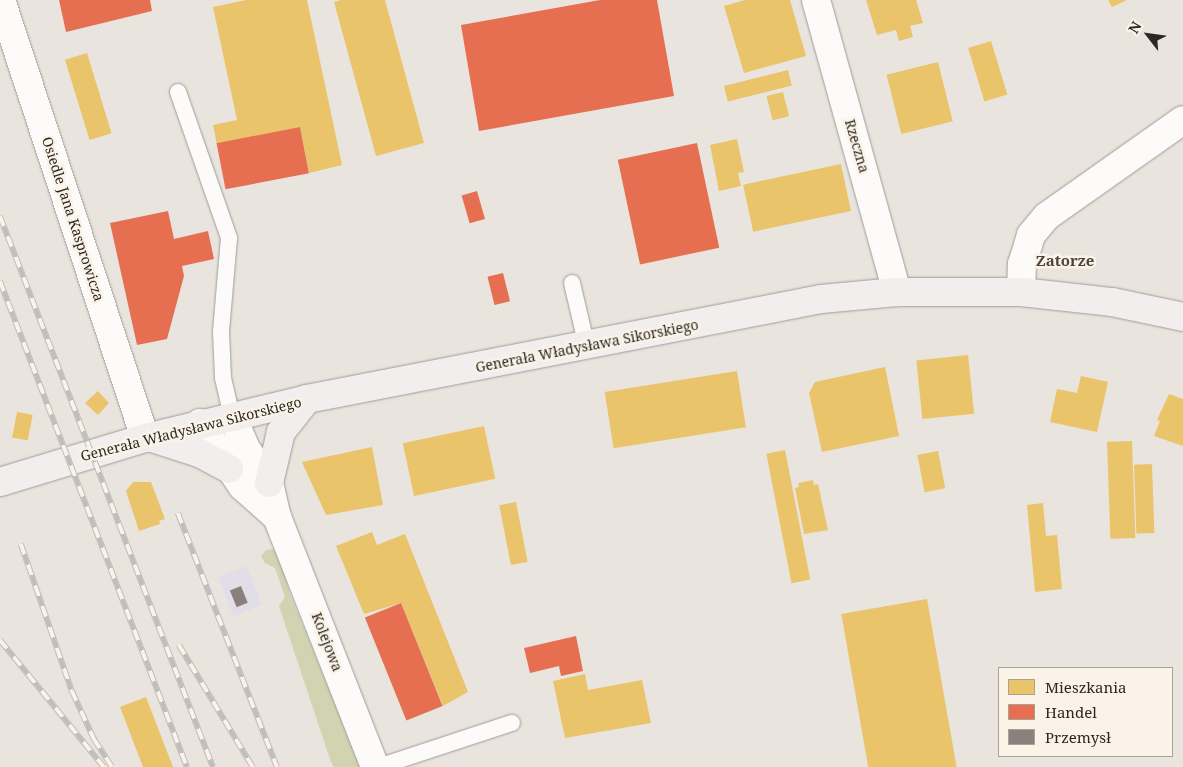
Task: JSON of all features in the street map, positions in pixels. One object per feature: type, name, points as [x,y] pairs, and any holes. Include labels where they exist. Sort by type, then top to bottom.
[{"type":"main road","name":"Generała Władysława Sikorskiego","points":[[0,482],[200,423],[307,400],[588,347],[821,300],[897,292],[1021,292],[1112,302],[1183,317]]},
{"type":"main road","points":[[268,501],[281,432],[307,400]]},
{"type":"main road","points":[[147,438],[199,453],[229,468]]},
{"type":"street","name":"Osiedle Jana Kasprowicza","points":[[1,0],[147,438]]},
{"type":"street","name":"Rzeczna","points":[[816,0],[897,292]]},
{"type":"street","points":[[1021,292],[1022,264],[1031,235],[1047,216],[1183,120]]},
{"type":"street","name":"Kolejowa","points":[[232,416],[376,767]]},
{"type":"street","name":"Kolejowa","points":[[200,423],[229,468],[268,501]]},
{"type":"lane","points":[[178,92],[229,238],[221,332],[223,378],[232,416]]},
{"type":"lane","points":[[572,283],[588,347]]},
{"type":"lane","points":[[376,767],[512,724]]},
{"type":"shaded area","points":[[247,566],[262,605],[233,616],[218,577]]},
{"type":"green space","points":[[273,549],[279,554],[290,594],[361,767],[334,767],[331,762],[279,606],[285,597],[275,568],[265,563],[261,556],[266,550]]},
{"type":"building: Mieszkania","points":[[246,0],[307,0],[342,165],[309,173],[300,127],[217,145],[213,125],[237,120],[213,7]]},
{"type":"building: Mieszkania","points":[[341,0],[385,0],[424,143],[376,156],[334,2]]},
{"type":"building: Mieszkania","points":[[745,0],[790,0],[806,56],[744,73],[724,6]]},
{"type":"building: Mieszkania","points":[[866,0],[916,0],[923,23],[910,26],[913,37],[899,41],[896,30],[877,35]]},
{"type":"building: Mieszkania","points":[[1108,0],[1127,0],[1112,7]]},
{"type":"building: Mieszkania","points":[[991,41],[1007,95],[984,102],[968,48]]},
{"type":"building: Mieszkania","points":[[87,53],[112,133],[90,140],[65,60]]},
{"type":"building: Mieszkania","points":[[938,62],[953,121],[901,134],[887,75]]},
{"type":"building: Mieszkania","points":[[788,70],[792,86],[728,101],[724,86]]},
{"type":"building: Mieszkania","points":[[783,92],[789,116],[773,120],[767,96]]},
{"type":"building: Mieszkania","points":[[737,139],[744,172],[738,173],[741,186],[719,191],[710,145]]},
{"type":"building: Mieszkania","points":[[841,164],[851,211],[753,232],[743,185]]},
{"type":"building: Mieszkania","points":[[968,355],[974,414],[922,419],[916,360]]},
{"type":"building: Mieszkania","points":[[885,367],[899,436],[822,452],[809,393],[815,382]]},
{"type":"building: Mieszkania","points":[[737,371],[746,427],[614,448],[605,392]]},
{"type":"building: Mieszkania","points":[[1081,376],[1108,382],[1097,432],[1050,422],[1057,389],[1077,393]]},
{"type":"building: Mieszkania","points":[[98,391],[109,403],[98,415],[85,403]]},
{"type":"building: Mieszkania","points":[[1169,394],[1183,399],[1183,446],[1154,436],[1160,421],[1157,420]]},
{"type":"building: Mieszkania","points":[[17,412],[33,415],[28,441],[12,438]]},
{"type":"building: Mieszkania","points":[[484,426],[495,479],[414,496],[403,443]]},
{"type":"building: Mieszkania","points":[[1132,441],[1135,538],[1110,539],[1107,442]]},
{"type":"building: Mieszkania","points":[[372,447],[383,505],[326,515],[302,462]]},
{"type":"building: Mieszkania","points":[[785,450],[810,580],[792,583],[766,454]]},
{"type":"building: Mieszkania","points":[[938,451],[945,488],[925,492],[917,455]]},
{"type":"building: Mieszkania","points":[[1152,464],[1154,533],[1136,534],[1134,465]]},
{"type":"building: Mieszkania","points":[[813,480],[814,485],[818,484],[828,530],[804,534],[795,488],[799,487],[798,483]]},
{"type":"building: Mieszkania","points":[[133,482],[151,482],[165,519],[159,521],[160,524],[139,531],[126,491]]},
{"type":"building: Mieszkania","points":[[516,502],[528,562],[511,565],[499,505]]},
{"type":"building: Mieszkania","points":[[1043,503],[1046,536],[1057,535],[1062,589],[1035,592],[1027,505]]},
{"type":"building: Mieszkania","points":[[372,532],[377,545],[405,534],[468,692],[443,706],[401,603],[364,614],[336,546]]},
{"type":"building: Mieszkania","points":[[927,599],[957,767],[868,767],[841,614]]},
{"type":"building: Mieszkania","points":[[585,674],[588,690],[642,680],[651,723],[565,738],[553,681]]},
{"type":"building: Mieszkania","points":[[146,697],[173,767],[143,767],[120,707]]},
{"type":"building: Handel","points":[[59,0],[150,0],[152,11],[66,32]]},
{"type":"building: Handel","points":[[600,0],[657,0],[674,96],[479,131],[461,25]]},
{"type":"building: Handel","points":[[300,127],[309,173],[226,189],[217,143]]},
{"type":"building: Handel","points":[[697,143],[719,248],[640,265],[618,160]]},
{"type":"building: Handel","points":[[477,191],[485,219],[470,223],[462,195]]},
{"type":"building: Handel","points":[[168,211],[174,239],[208,231],[214,259],[182,266],[184,276],[167,339],[137,345],[110,223]]},
{"type":"building: Handel","points":[[503,273],[510,301],[494,305],[487,277]]},
{"type":"building: Handel","points":[[401,603],[443,706],[406,721],[365,618]]},
{"type":"building: Handel","points":[[576,636],[583,671],[561,676],[559,666],[530,673],[524,648]]},
{"type":"building: Przemysł","points":[[241,586],[248,603],[237,607],[230,590]]},
{"type":"railway","points":[[0,216],[213,767]]},
{"type":"railway","points":[[0,281],[187,767]]},
{"type":"railway","points":[[178,513],[277,767]]},
{"type":"railway","points":[[21,544],[72,691],[94,739],[112,767]]},
{"type":"railway","points":[[0,640],[104,767]]},
{"type":"railway","points":[[179,645],[253,767]]},
{"type":"district","name":"Zatorze","points":[[1065,261]]}]
